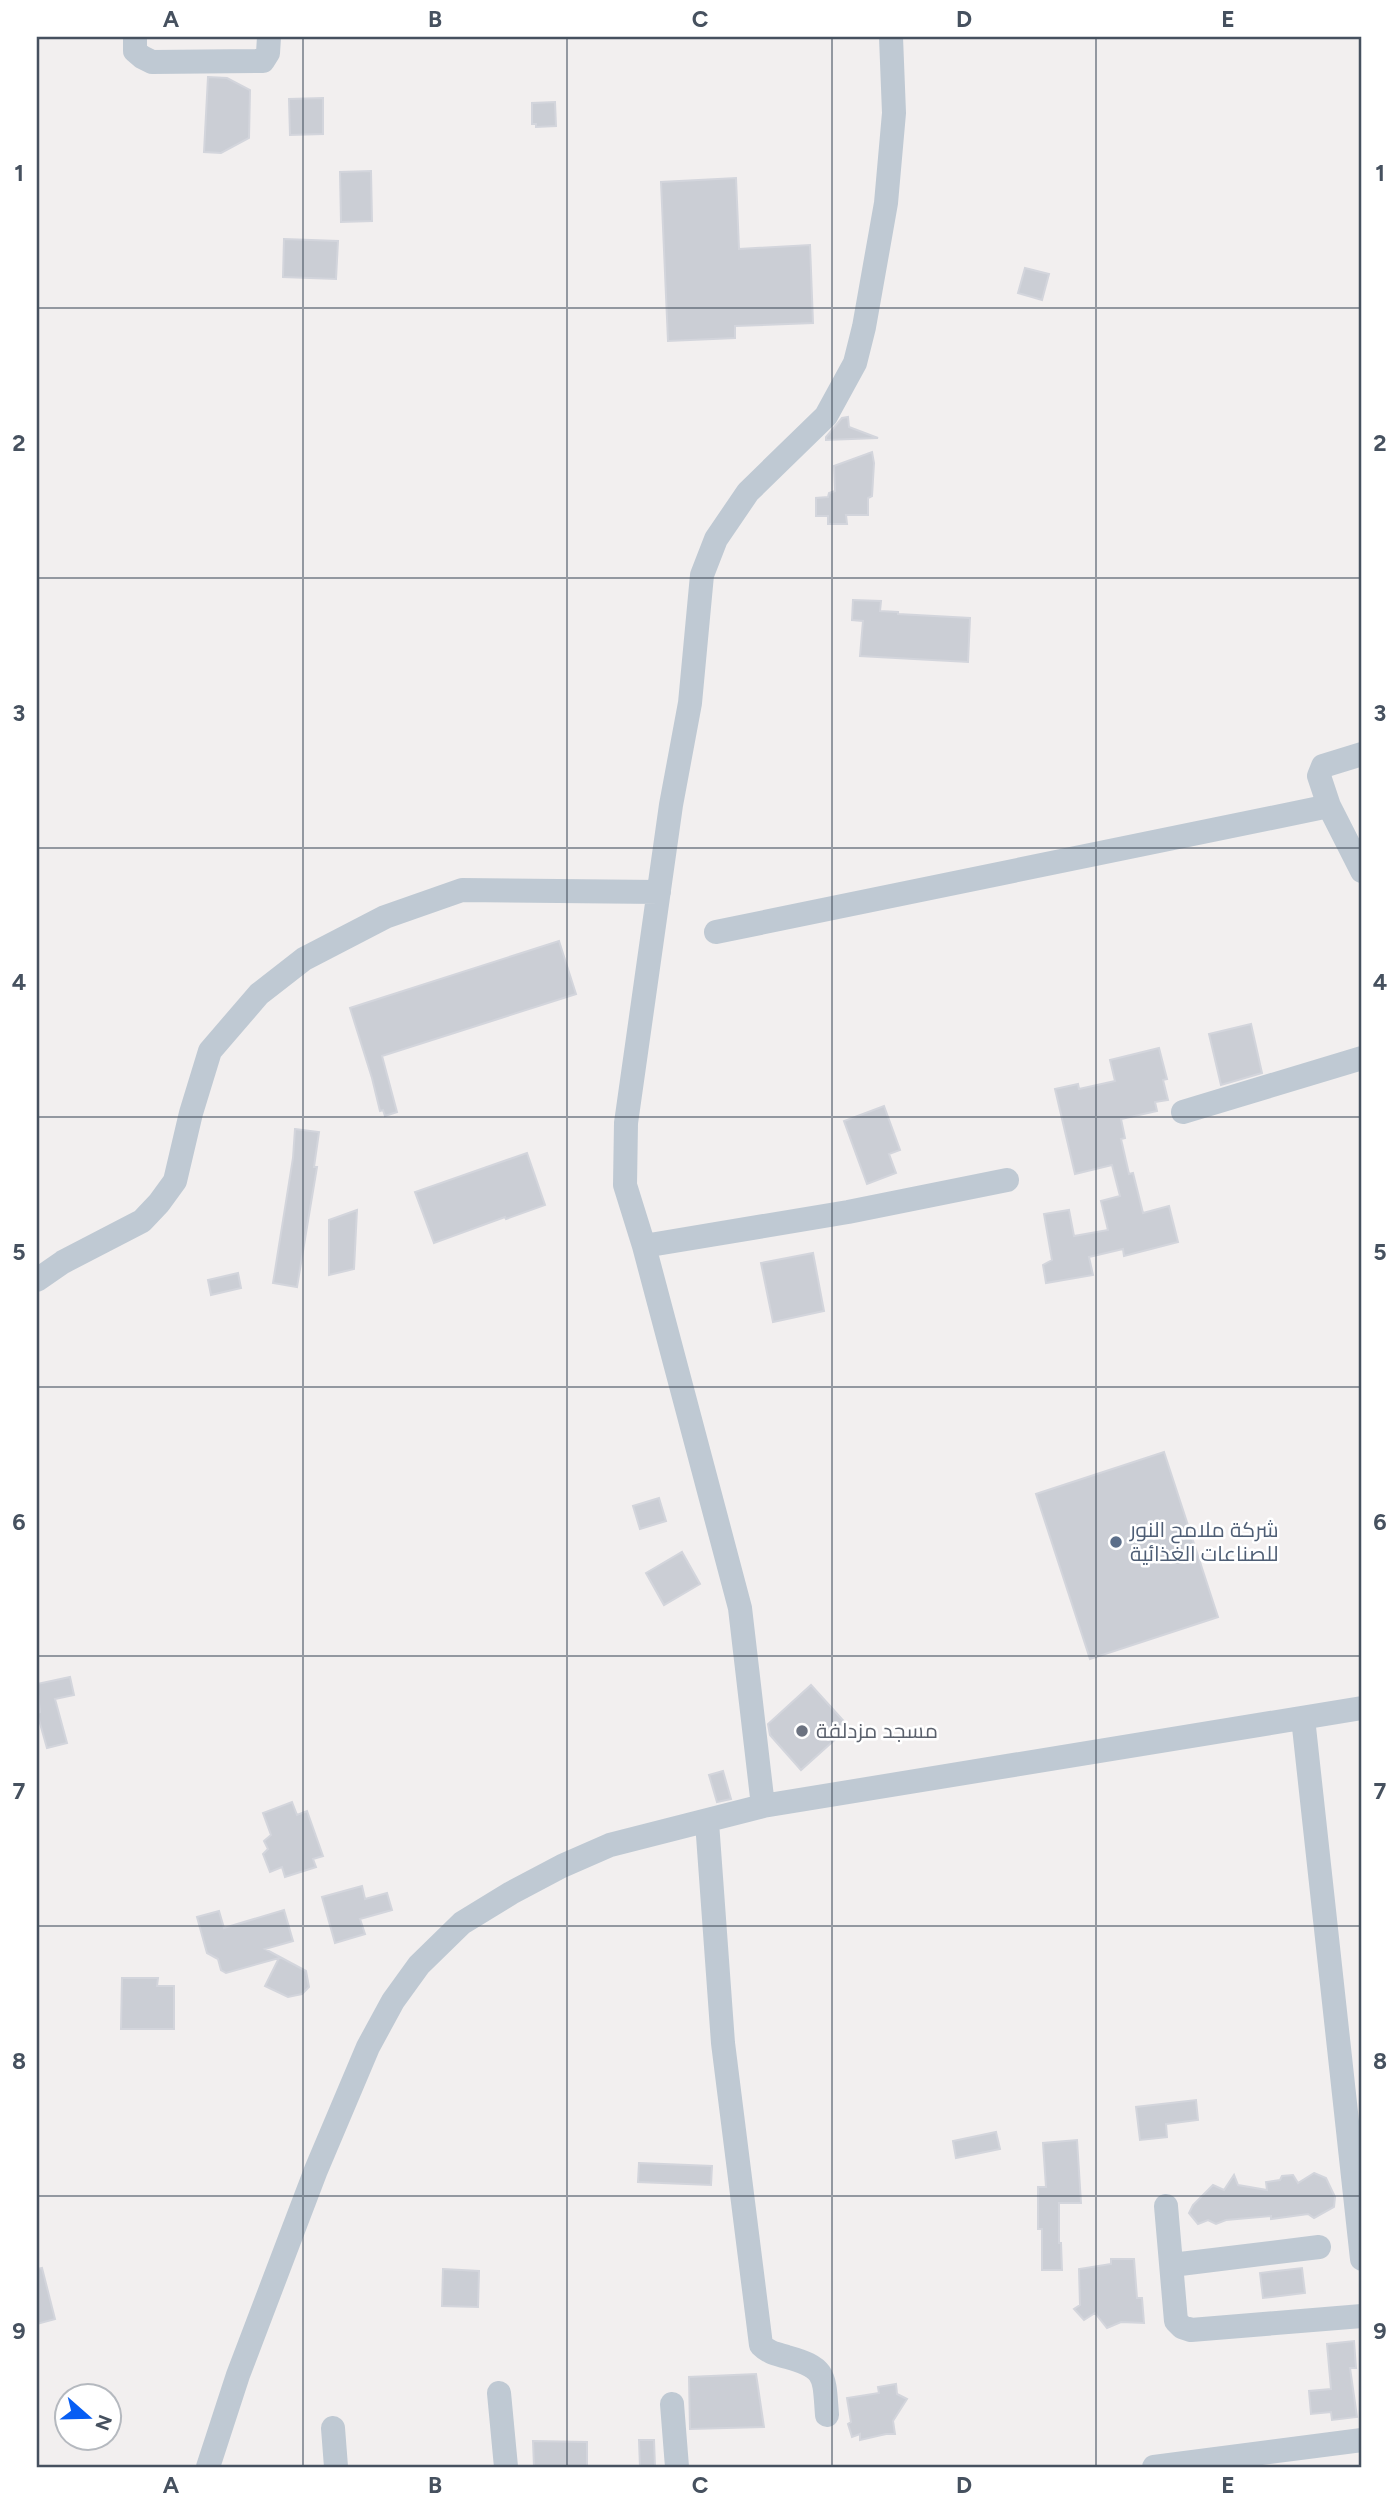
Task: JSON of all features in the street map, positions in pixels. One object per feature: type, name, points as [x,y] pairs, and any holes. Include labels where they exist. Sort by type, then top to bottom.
[{"type":"street","points":[[135,37],[135,51],[152,62],[263,61],[268,53],[269,37]]},
{"type":"street","points":[[763,1806],[740,1608],[644,1246],[625,1185],[626,1123],[671,806],[690,703],[702,575],[716,539],[748,492],[826,416],[855,363],[886,202],[894,113],[891,37]]},
{"type":"street","points":[[1362,754],[1323,766],[1319,776],[1329,806],[1362,871]]},
{"type":"street","points":[[716,932],[1329,806]]},
{"type":"street","points":[[37,1280],[64,1262],[142,1221],[159,1203],[175,1181],[191,1113],[210,1051],[258,994],[304,959],[385,918],[462,890],[659,892]]},
{"type":"street","points":[[1183,1112],[1362,1058]]},
{"type":"street","points":[[644,1246],[848,1212],[1007,1180]]},
{"type":"street","points":[[208,2467],[238,2375],[321,2158],[368,2047],[393,2001],[419,1965],[462,1923],[562,1866],[610,1845],[763,1806],[1362,1708]]},
{"type":"street","points":[[1303,1718],[1362,2259]]},
{"type":"street","points":[[707,1822],[723,2043],[761,2346],[768,2352],[810,2363],[820,2373],[825,2385],[828,2415]]},
{"type":"street","points":[[1166,2206],[1176,2321],[1182,2327],[1191,2330],[1362,2316]]},
{"type":"street","points":[[1172,2264],[1319,2247]]},
{"type":"street","points":[[499,2393],[506,2467]]},
{"type":"street","points":[[672,2404],[677,2467]]},
{"type":"street","points":[[333,2428],[336,2467]]},
{"type":"street","points":[[1154,2467],[1362,2440]]},
{"type":"building","points":[[208,77],[227,78],[250,90],[249,138],[221,153],[204,152]]},
{"type":"building","points":[[323,98],[323,134],[290,135],[289,99]]},
{"type":"building","points":[[555,102],[556,126],[536,127],[536,124],[532,124],[532,103]]},
{"type":"building","points":[[371,171],[372,221],[341,222],[340,172]]},
{"type":"building","points":[[736,178],[739,249],[810,245],[813,323],[735,326],[735,338],[668,341],[661,182]]},
{"type":"building","points":[[284,239],[338,241],[336,279],[283,277]]},
{"type":"building","points":[[1025,268],[1049,274],[1042,300],[1018,293]]},
{"type":"building","points":[[848,417],[849,427],[878,438],[826,440],[842,418]]},
{"type":"building","points":[[872,452],[872,496],[868,498],[868,515],[846,515],[847,524],[828,524],[828,516],[816,516],[816,498],[828,497],[829,493],[835,491],[834,466]]},
{"type":"building","points":[[853,600],[881,601],[880,611],[898,614],[970,618],[968,662],[860,656],[863,621],[852,620]]},
{"type":"building","points":[[559,941],[576,994],[382,1056],[397,1112],[385,1116],[383,1110],[380,1111],[350,1008]]},
{"type":"building","points":[[1251,1024],[1262,1073],[1221,1085],[1209,1034]]},
{"type":"building","points":[[1159,1048],[1167,1079],[1163,1080],[1168,1100],[1155,1102],[1157,1111],[1121,1119],[1125,1138],[1121,1139],[1129,1174],[1133,1173],[1143,1213],[1169,1206],[1178,1242],[1124,1256],[1123,1249],[1089,1257],[1093,1275],[1046,1283],[1043,1265],[1052,1260],[1044,1214],[1069,1210],[1074,1236],[1108,1230],[1101,1201],[1120,1196],[1112,1165],[1075,1174],[1055,1089],[1078,1084],[1079,1089],[1115,1081],[1110,1060]]},
{"type":"building","points":[[884,1106],[900,1150],[889,1154],[896,1173],[867,1184],[844,1121]]},
{"type":"building","points":[[295,1129],[319,1132],[314,1167],[317,1167],[297,1287],[273,1283],[293,1158]]},
{"type":"building","points":[[527,1153],[545,1205],[434,1243],[415,1192]]},
{"type":"building","points":[[357,1210],[354,1269],[329,1275],[329,1220]]},
{"type":"building","points":[[813,1253],[824,1311],[773,1322],[761,1263]]},
{"type":"building","points":[[238,1273],[241,1288],[211,1295],[208,1280]]},
{"type":"building","points":[[1164,1452],[1218,1617],[1090,1659],[1036,1494]]},
{"type":"building","points":[[659,1498],[666,1521],[640,1529],[633,1506]]},
{"type":"building","points":[[682,1552],[700,1584],[664,1605],[646,1573]]},
{"type":"building","points":[[70,1677],[74,1695],[55,1699],[67,1743],[47,1748],[37,1713],[40,1712],[37,1684]]},
{"type":"building","points":[[811,1685],[849,1727],[801,1770],[770,1735],[768,1724]]},
{"type":"building","points":[[723,1771],[731,1799],[717,1802],[709,1775]]},
{"type":"building","points":[[292,1802],[297,1815],[307,1811],[323,1856],[313,1859],[316,1867],[285,1877],[282,1867],[270,1872],[263,1854],[268,1849],[264,1841],[271,1835],[263,1813]]},
{"type":"building","points":[[362,1886],[365,1899],[387,1893],[392,1910],[360,1919],[365,1934],[335,1943],[322,1897]]},
{"type":"building","points":[[284,1910],[293,1941],[265,1949],[306,1971],[309,1987],[302,1994],[288,1997],[265,1986],[279,1958],[226,1973],[221,1970],[218,1959],[207,1953],[197,1917],[219,1911],[224,1928]]},
{"type":"building","points":[[122,1978],[158,1978],[157,1986],[174,1986],[174,2029],[121,2029]]},
{"type":"building","points":[[1196,2100],[1198,2120],[1166,2124],[1167,2137],[1140,2140],[1136,2107]]},
{"type":"building","points":[[996,2132],[1000,2149],[956,2158],[953,2141]]},
{"type":"building","points":[[1077,2140],[1081,2203],[1059,2203],[1062,2270],[1042,2270],[1038,2187],[1046,2187],[1043,2143]]},
{"type":"building","points":[[639,2163],[712,2166],[711,2185],[638,2182]]},
{"type":"building","points":[[1314,2173],[1326,2178],[1335,2197],[1334,2207],[1314,2218],[1308,2214],[1271,2219],[1271,2216],[1226,2220],[1216,2224],[1208,2220],[1198,2224],[1189,2213],[1193,2205],[1213,2185],[1224,2190],[1234,2175],[1238,2185],[1267,2190],[1266,2182],[1280,2180],[1282,2176],[1293,2175],[1298,2183]]},
{"type":"building","points":[[1111,2259],[1134,2259],[1137,2298],[1142,2298],[1144,2323],[1121,2322],[1107,2328],[1095,2313],[1084,2320],[1074,2309],[1080,2305],[1079,2269],[1111,2264]]},
{"type":"building","points":[[42,2268],[55,2319],[37,2324],[37,2269]]},
{"type":"building","points":[[1302,2268],[1305,2293],[1263,2298],[1260,2273]]},
{"type":"building","points":[[443,2269],[479,2271],[478,2307],[442,2306]]},
{"type":"building","points":[[1354,2341],[1356,2368],[1350,2368],[1357,2417],[1332,2420],[1331,2412],[1311,2414],[1309,2391],[1331,2389],[1327,2344]]},
{"type":"building","points":[[756,2374],[764,2427],[690,2429],[689,2377]]},
{"type":"building","points":[[896,2384],[897,2394],[907,2399],[893,2421],[895,2434],[860,2440],[860,2434],[852,2437],[848,2424],[851,2422],[847,2398],[879,2393],[878,2387]]},
{"type":"building","points":[[639,2440],[654,2440],[655,2467],[640,2467]]},
{"type":"building","points":[[533,2441],[587,2442],[587,2467],[534,2467]]},
{"type":"place","name":"شركة ملامح النور للصناعات الغذائية","points":[[1116,1542]]},
{"type":"place","name":"مسجد مزدلفة","points":[[802,1731]]}]
